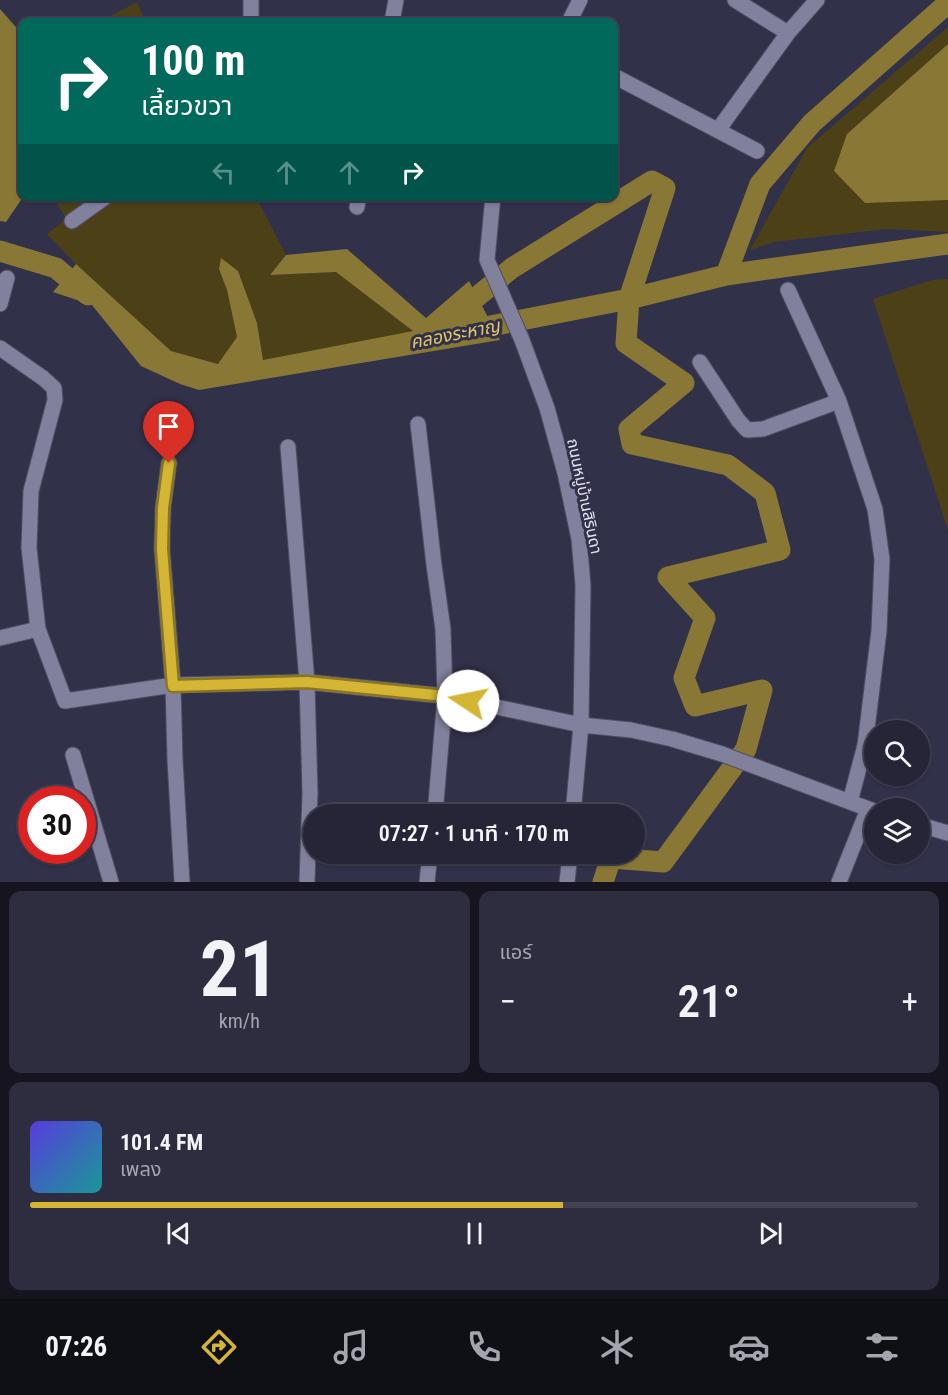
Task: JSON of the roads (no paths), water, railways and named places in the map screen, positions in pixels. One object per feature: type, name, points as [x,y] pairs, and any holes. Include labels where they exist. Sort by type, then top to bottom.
[{"type":"street","points":[[251,18],[252,0]]},
{"type":"street","points":[[393,18],[396,0]]},
{"type":"street","points":[[571,18],[580,0]]},
{"type":"street","points":[[735,0],[788,33]]},
{"type":"street","points":[[718,130],[788,33],[817,0]]},
{"type":"street","points":[[618,78],[757,151]]},
{"type":"street","points":[[72,221],[100,201]]},
{"type":"street","name":"ถนนหมู่บ้านสิรินดา","points":[[493,201],[487,260],[522,340],[547,408],[565,473],[579,539],[583,585],[581,726],[574,804]]},
{"type":"street","points":[[0,304],[7,278]]},
{"type":"street","points":[[788,290],[839,400],[875,509],[882,559],[879,631],[864,745],[850,802]]},
{"type":"street","points":[[0,348],[44,378],[54,388],[55,400],[31,491],[29,548],[38,629],[65,701],[173,686],[307,682],[445,696],[581,726],[631,730],[672,739],[722,754],[864,807]]},
{"type":"street","points":[[700,362],[747,430],[763,429],[839,400]]},
{"type":"street","points":[[418,424],[443,629],[445,696],[436,804]]},
{"type":"street","points":[[288,447],[307,682],[310,793],[307,882]]},
{"type":"street","points":[[169,463],[163,508],[162,549],[173,686],[182,882]]},
{"type":"street","points":[[0,638],[38,629]]},
{"type":"street","points":[[73,755],[111,882]]},
{"type":"street","points":[[839,882],[864,826]]},
{"type":"street","points":[[930,828],[948,833]]},
{"type":"street","points":[[427,882],[429,864]]},
{"type":"street","points":[[567,882],[569,864]]},
{"type":"water","points":[[0,9],[18,29],[18,201],[20,201],[6,222],[0,221]]},
{"type":"water","points":[[948,44],[948,200],[865,203],[834,171],[847,134]]},
{"type":"water","points":[[347,249],[426,318],[469,281],[500,340],[199,390],[141,366],[92,305],[53,292],[76,264],[171,351],[218,364],[237,337],[227,290],[219,269],[221,258],[238,271],[257,323],[263,360],[413,331],[336,272],[270,275],[286,255]]},
{"type":"waterway","points":[[726,275],[760,184],[812,123],[948,3]]},
{"type":"waterway","points":[[456,314],[512,268],[652,181],[665,188],[629,299],[626,343],[684,383],[629,429],[632,444],[728,465],[765,493],[780,550],[668,577],[705,618],[684,678],[695,706],[762,690],[746,749],[663,862],[611,858],[603,882]]},
{"type":"waterway","name":"คลองระหาญ","points":[[465,331],[629,299],[726,275],[948,244]]},
{"type":"waterway","name":"คลองระหาญ","points":[[0,251],[56,268],[88,295]]}]
